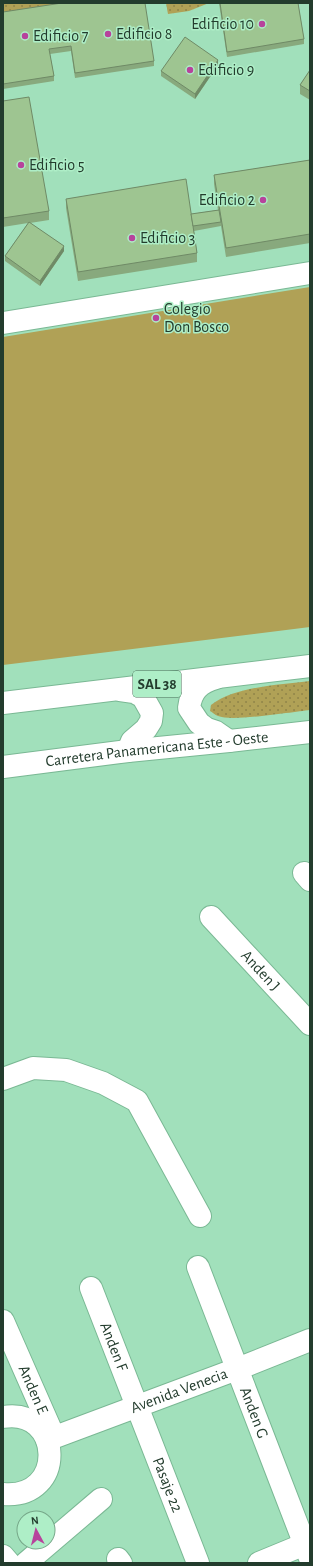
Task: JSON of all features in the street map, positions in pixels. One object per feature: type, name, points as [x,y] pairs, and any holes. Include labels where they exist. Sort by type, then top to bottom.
[{"type":"main road","points":[[3,323],[310,273]]},
{"type":"main road","name":"SAL 38","points":[[3,703],[310,666]]},
{"type":"main road","points":[[220,676],[206,682],[194,690],[190,698],[189,708],[199,723],[229,741]]},
{"type":"main road","points":[[115,689],[129,691],[143,697],[152,713],[151,721],[146,729],[132,741],[128,750]]},
{"type":"main road","name":"Carretera Panamericana Este - Oeste","points":[[3,767],[128,750],[310,732]]},
{"type":"main road","name":"Anden J","points":[[211,917],[310,1024]]},
{"type":"main road","points":[[3,1079],[33,1068],[66,1070],[103,1083],[136,1101],[200,1216]]},
{"type":"main road","name":"Anden G","points":[[198,1267],[308,1548]]},
{"type":"main road","name":"Anden F","points":[[91,1288],[136,1407]]},
{"type":"main road","name":"Anden E","points":[[3,1321],[51,1439]]},
{"type":"main road","name":"Avenida Venecia","points":[[51,1439],[238,1369],[310,1340]]},
{"type":"main road","name":"Pasaje 22","points":[[136,1407],[198,1563]]},
{"type":"main road","points":[[3,1417],[19,1417],[28,1420],[36,1425],[51,1439],[51,1458],[49,1468],[44,1476],[31,1490],[13,1495],[3,1494]]},
{"type":"main road","points":[[26,1563],[101,1499]]},
{"type":"main road","points":[[259,1563],[308,1548]]},
{"type":"main road","points":[[3,1556],[9,1563]]},
{"type":"shaded area","points":[[3,3],[93,3],[3,17]]},
{"type":"shaded area","points":[[166,3],[209,3],[189,11],[168,14]]},
{"type":"shaded area","points":[[310,287],[310,627],[3,665],[3,337]]},
{"type":"shaded area","points":[[310,681],[310,710],[236,718],[225,718],[210,711],[211,705],[221,699],[245,690],[272,685]]},
{"type":"building","points":[[62,3],[145,3],[154,61],[75,73],[71,46],[49,49],[54,76],[3,84],[3,12]]},
{"type":"building","name":"Edificio 10","points":[[220,3],[298,3],[304,39],[227,52]]},
{"type":"building","name":"Edificio 9","points":[[185,37],[218,60],[195,94],[161,71]]},
{"type":"building","points":[[310,70],[310,91],[300,85]]},
{"type":"building","name":"Edificio 5","points":[[29,97],[49,211],[3,218],[3,101]]},
{"type":"building","name":"Edificio 2","points":[[310,160],[310,234],[226,248],[214,175]]},
{"type":"building","name":"Edificio 3","points":[[186,179],[197,253],[78,272],[66,199]]},
{"type":"building","points":[[219,210],[221,222],[193,226],[191,214]]},
{"type":"building","points":[[29,222],[64,246],[40,281],[5,256]]},
{"type":"place","name":"Edificio 10","points":[[262,24]]},
{"type":"place","name":"Edificio 8","points":[[108,34]]},
{"type":"place","name":"Edificio 7","points":[[25,36]]},
{"type":"place","name":"Edificio 9","points":[[190,70]]},
{"type":"place","name":"Edificio 5","points":[[21,165]]},
{"type":"place","name":"Edificio 2","points":[[263,200]]},
{"type":"place","name":"Edificio 3","points":[[132,238]]},
{"type":"place","name":"Colegio Don Bosco","points":[[156,318]]}]
